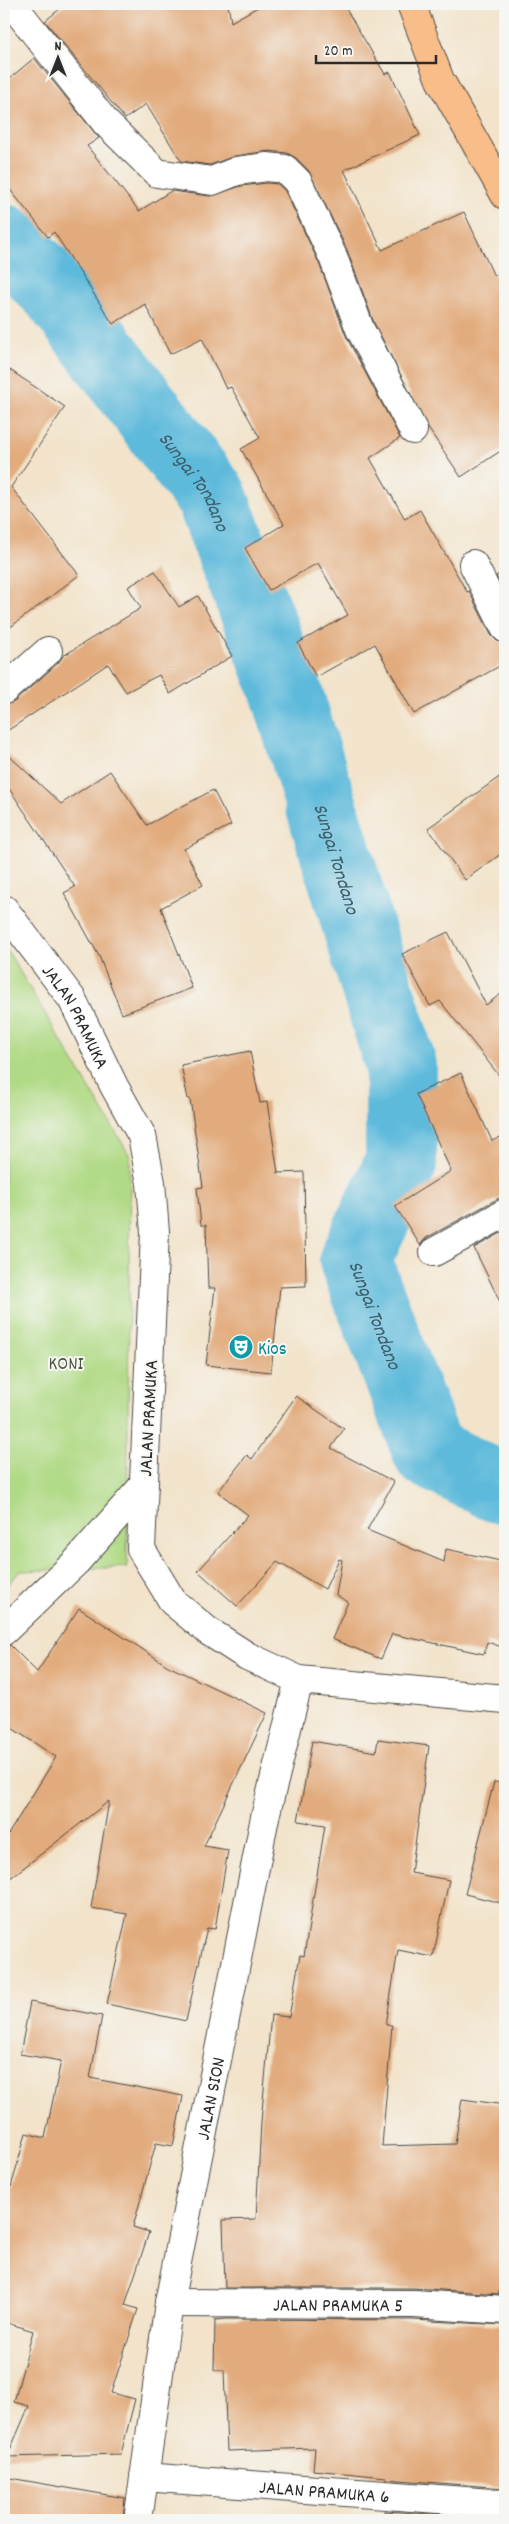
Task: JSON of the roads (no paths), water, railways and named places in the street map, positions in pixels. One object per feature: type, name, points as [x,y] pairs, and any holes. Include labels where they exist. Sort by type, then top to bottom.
[{"type":"main road","points":[[411,4],[440,80],[505,195]]},
{"type":"street","points":[[12,4],[106,123],[156,173],[212,181],[237,171],[267,167],[285,169],[298,182],[333,258],[360,329],[413,430]]},
{"type":"street","points":[[473,564],[505,628]]},
{"type":"street","points":[[4,690],[48,651]]},
{"type":"street","name":"JALAN PRAMUKA","points":[[4,909],[72,999],[114,1086],[142,1136],[150,1183],[155,1232],[140,1549],[173,1602],[208,1632],[299,1680],[505,1699]]},
{"type":"street","points":[[434,1252],[505,1213]]},
{"type":"street","points":[[4,1631],[76,1562],[144,1485]]},
{"type":"street","name":"JALAN SION","points":[[138,2520],[169,2303],[265,1817],[299,1680]]},
{"type":"street","name":"JALAN PRAMUKA 5","points":[[169,2303],[414,2304],[505,2310]]},
{"type":"street","name":"JALAN PRAMUKA 6","points":[[144,2477],[505,2504]]},
{"type":"waterway","name":"Sungai Tondano","points":[[4,240],[56,291],[211,496],[286,690],[401,1066],[401,1163],[355,1260],[429,1453],[498,1487],[505,1486]]},
{"type":"place","name":"Kios","points":[[241,1347]]},
{"type":"park label","name":"KONI","points":[[66,1362]]}]
